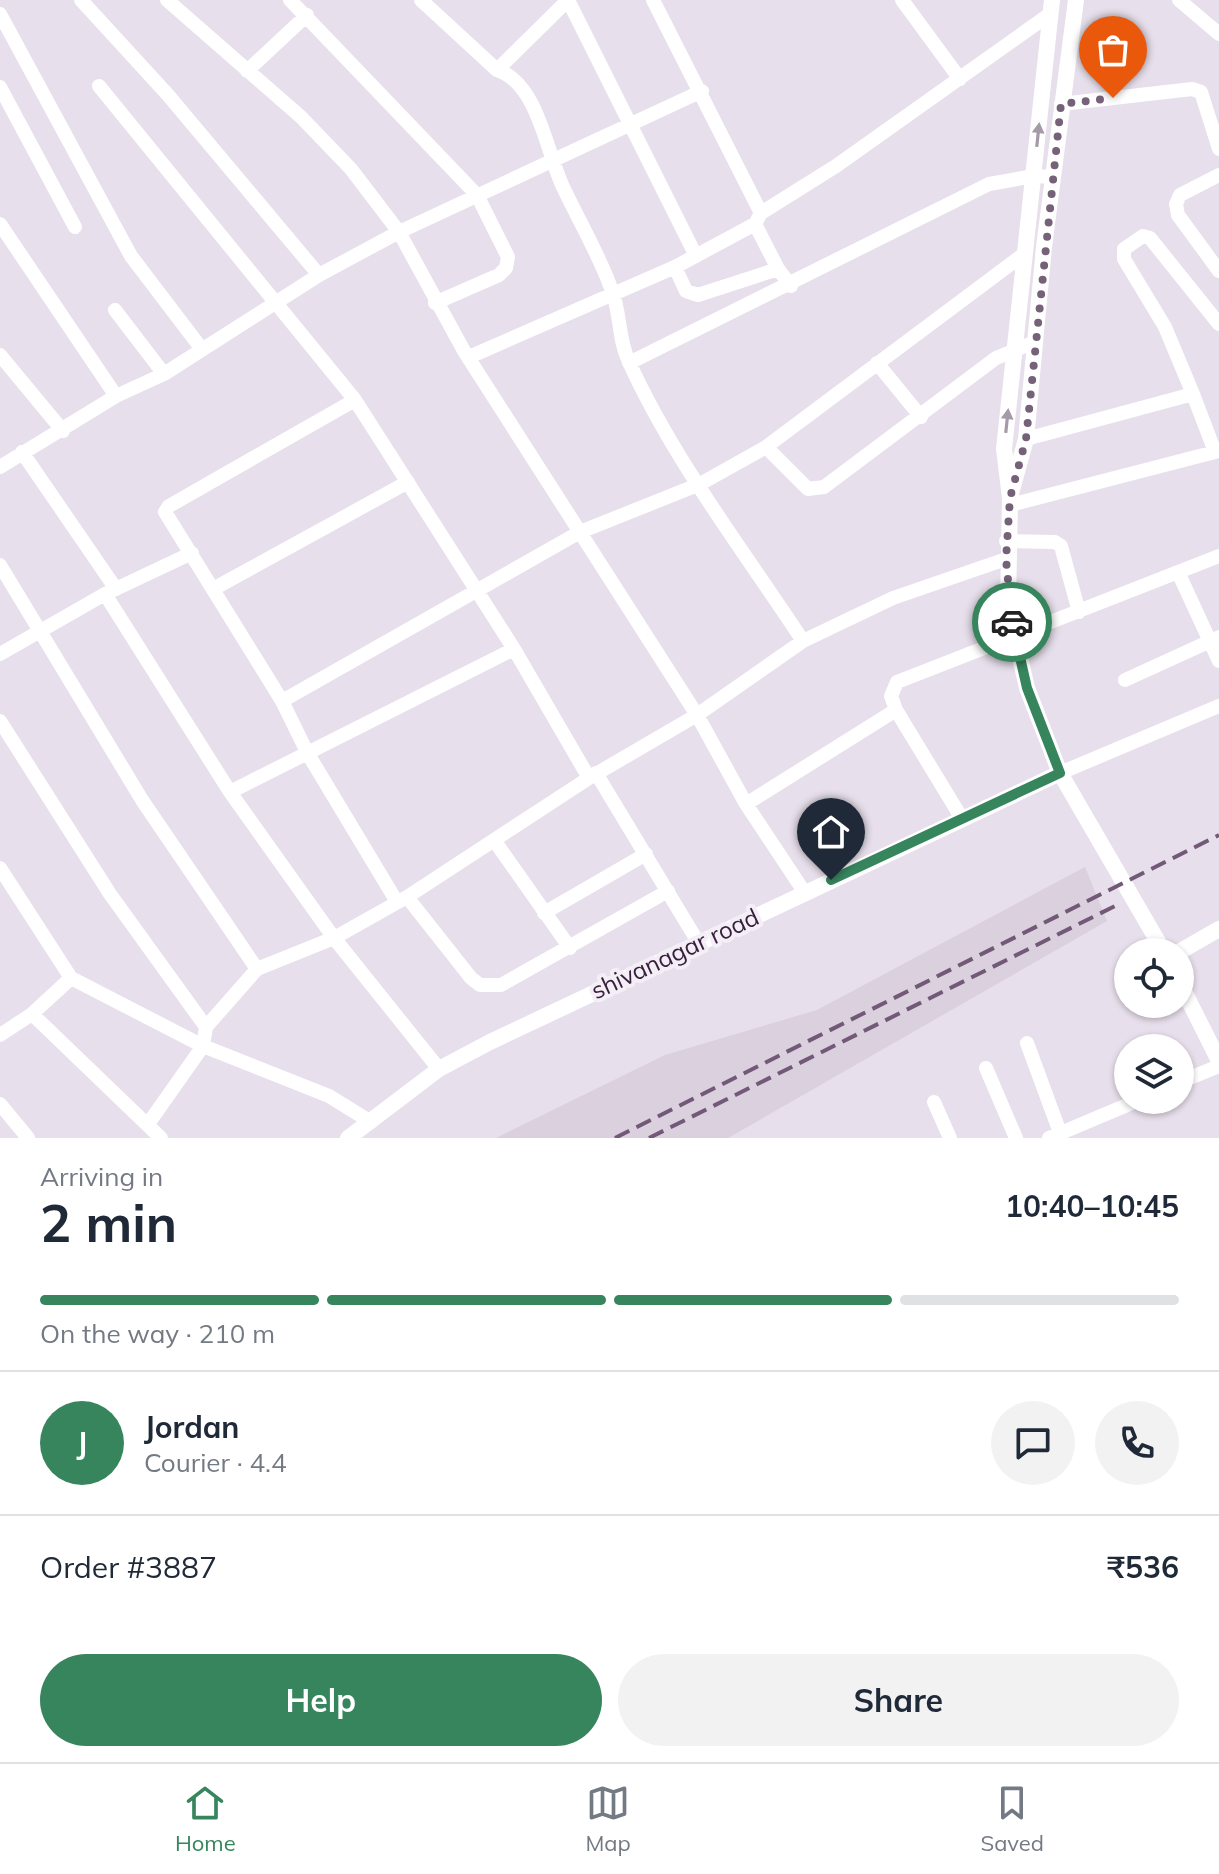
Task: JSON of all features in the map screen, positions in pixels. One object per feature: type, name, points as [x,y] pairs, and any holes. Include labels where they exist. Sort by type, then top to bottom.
[{"type":"street","points":[[81,0],[168,95],[319,275]]},
{"type":"street","points":[[167,0],[301,117],[351,169],[399,232],[435,303],[697,715],[746,804],[805,893]]},
{"type":"street","points":[[290,0],[477,195],[508,257],[506,268],[499,275],[435,303]]},
{"type":"street","points":[[497,70],[568,0],[696,256]]},
{"type":"street","points":[[653,0],[702,91],[778,269],[791,286]]},
{"type":"street","points":[[902,0],[960,79]]},
{"type":"street","points":[[1076,0],[1061,104],[1026,439],[1010,501],[1006,541],[1008,605],[1027,688],[1060,773],[1156,938]]},
{"type":"street","points":[[1179,0],[1219,34]]},
{"type":"street","points":[[426,2],[497,70],[512,74],[533,107],[551,162],[613,293],[620,340],[629,363],[700,484],[803,641]]},
{"type":"street","points":[[469,357],[675,267],[758,219],[960,79],[1051,7]]},
{"type":"street","points":[[1010,501],[1004,449],[1051,7]]},
{"type":"street","points":[[0,14],[131,256],[201,348]]},
{"type":"street","points":[[247,71],[307,15]]},
{"type":"street","points":[[99,86],[355,400],[592,775],[646,854],[698,942]]},
{"type":"street","points":[[0,87],[75,227]]},
{"type":"street","points":[[1061,104],[1192,89],[1201,92],[1219,149]]},
{"type":"street","points":[[0,467],[116,396],[164,374],[319,275],[399,232],[702,91]]},
{"type":"street","points":[[1219,175],[1180,195],[1176,204],[1178,215],[1219,271]]},
{"type":"street","points":[[629,363],[791,286],[989,184],[1034,176],[1053,177]]},
{"type":"street","points":[[0,224],[116,396]]},
{"type":"street","points":[[1010,501],[1218,454],[1165,327],[1124,259],[1124,249],[1143,236],[1150,238],[1218,321]]},
{"type":"street","points":[[282,701],[475,588],[580,532],[700,484],[766,447],[1024,254]]},
{"type":"street","points":[[675,267],[686,291],[698,295],[778,269]]},
{"type":"street","points":[[115,310],[164,374]]},
{"type":"street","points":[[766,447],[808,489],[818,490],[921,417],[996,358],[1035,342]]},
{"type":"street","points":[[0,355],[63,431]]},
{"type":"street","points":[[877,363],[921,417]]},
{"type":"street","points":[[1026,439],[1193,394]]},
{"type":"street","points":[[355,400],[169,506],[165,512],[282,701],[308,754],[402,900],[480,985],[501,985],[668,891]]},
{"type":"street","points":[[22,452],[230,792],[334,938],[439,1069]]},
{"type":"street","points":[[213,589],[408,482]]},
{"type":"street","points":[[1006,541],[1055,542],[1061,546],[1079,612]]},
{"type":"street","points":[[0,654],[110,592],[192,553]]},
{"type":"street","points":[[961,817],[896,710],[891,696],[903,678],[1219,556]]},
{"type":"street","points":[[148,1124],[203,1046],[206,1027],[257,969],[334,938],[402,900],[592,775],[697,715],[803,641],[893,598],[1006,559]]},
{"type":"street","points":[[0,565],[142,800],[257,969]]},
{"type":"street","points":[[1178,572],[1214,639],[1219,661]]},
{"type":"street","points":[[1125,680],[1214,639]]},
{"type":"street","points":[[230,792],[514,649]]},
{"type":"street","points":[[1060,773],[1219,706]]},
{"type":"street","points":[[746,804],[896,710]]},
{"type":"street","points":[[0,721],[110,894],[206,1027]]},
{"type":"street","name":"shivanagar road","points":[[348,1138],[439,1069],[698,942],[1060,773]]},
{"type":"street","points":[[494,840],[570,948]]},
{"type":"street","points":[[544,913],[646,854]]},
{"type":"street","points":[[0,868],[71,978],[203,1046],[329,1096],[371,1122]]},
{"type":"street","points":[[1194,943],[1219,929]]},
{"type":"street","points":[[0,1035],[32,1014],[71,978]]},
{"type":"street","points":[[1194,1005],[1213,1036],[1219,1064],[1194,1076]]},
{"type":"street","points":[[32,1014],[161,1138]]},
{"type":"street","points":[[1027,1043],[1057,1136],[1114,1111]]},
{"type":"street","points":[[986,1068],[1016,1138]]},
{"type":"street","points":[[934,1102],[950,1138]]},
{"type":"street","points":[[0,1104],[28,1138]]},
{"type":"shaded area","points":[[1085,867],[1107,921],[728,1138],[496,1138],[665,1055],[817,1010]]},
{"type":"railway","points":[[615,1138],[1219,835]]},
{"type":"railway","points":[[649,1138],[1117,905]]},
{"type":"way so far","points":[[1012,622],[1006,559],[1010,498],[1026,439],[1061,104],[1113,98]]},
{"type":"route","points":[[831,880],[1060,773],[1027,688],[1012,622]]}]
